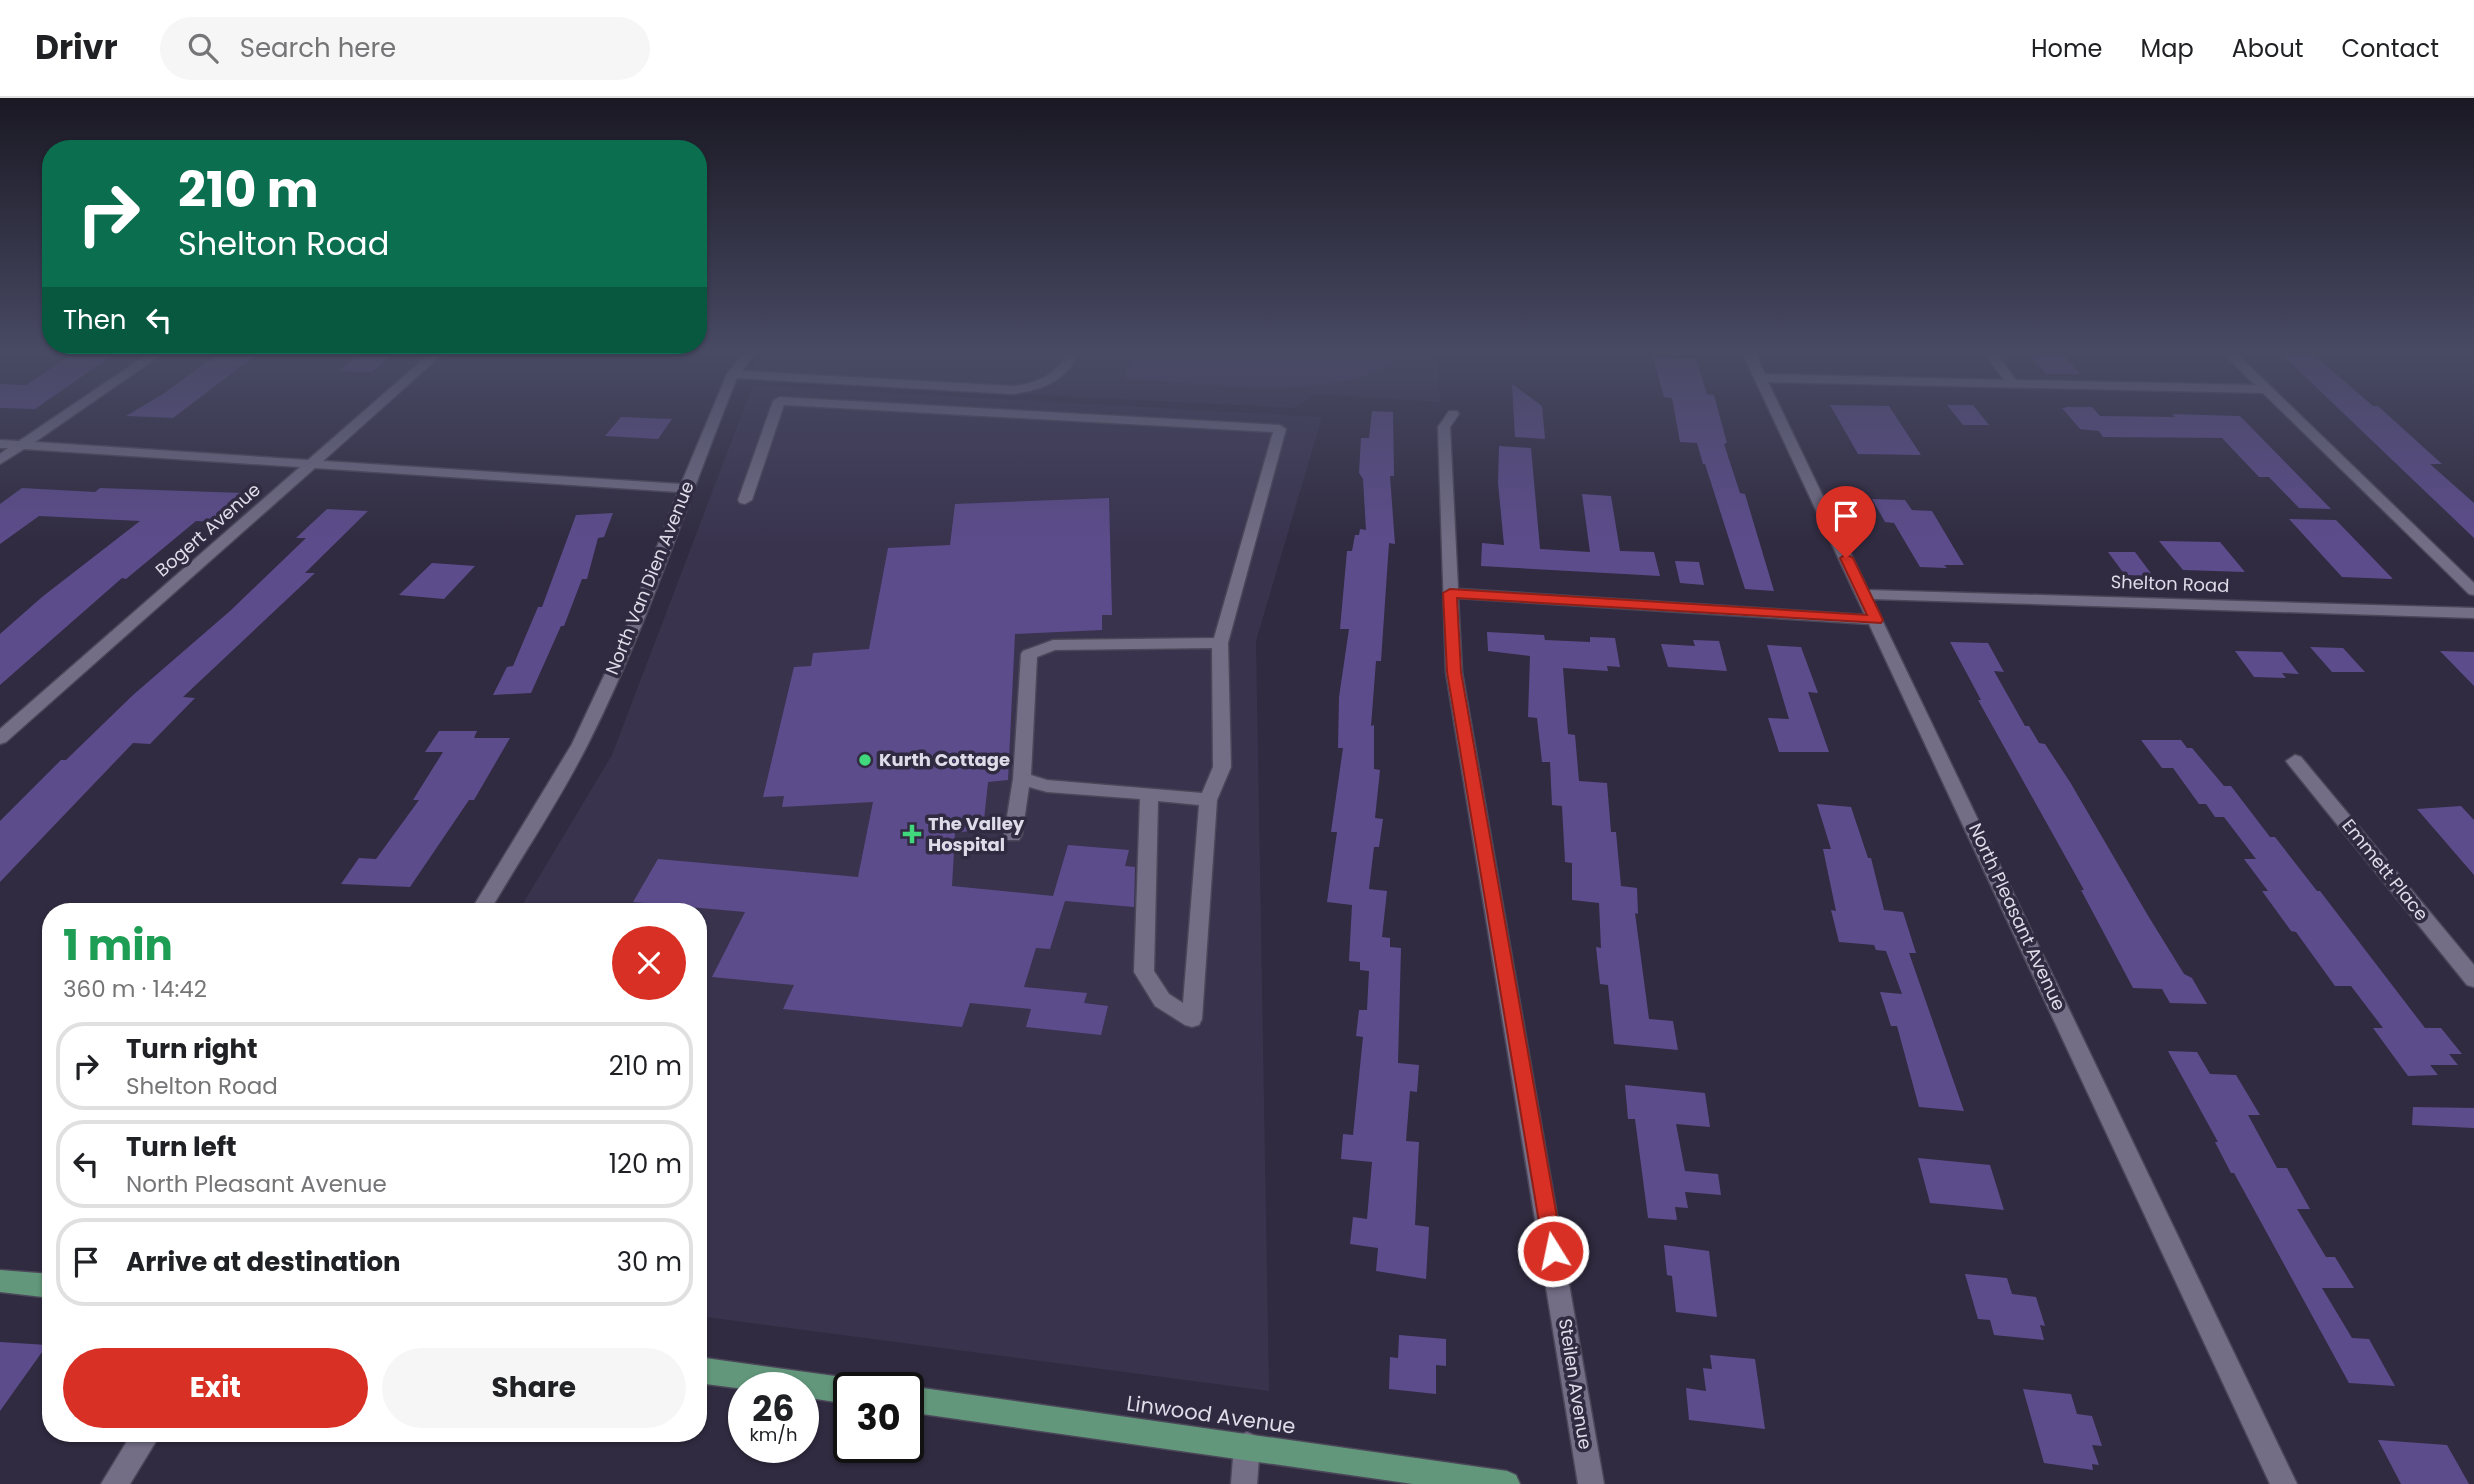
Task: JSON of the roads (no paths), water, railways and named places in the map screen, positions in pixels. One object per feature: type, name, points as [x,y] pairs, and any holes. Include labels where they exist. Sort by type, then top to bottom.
[{"type":"main road","points":[[0,1281],[42,1285]]},
{"type":"main road","points":[[707,1371],[833,1389]]},
{"type":"main road","name":"Linwood Avenue","points":[[924,1401],[1507,1484]]},
{"type":"street","points":[[0,460],[68,415]]},
{"type":"street","name":"Bogert Avenue","points":[[0,738],[368,415]]},
{"type":"street","name":"North Van Dien Avenue","points":[[484,903],[580,744],[634,631],[686,488],[716,415]]},
{"type":"street","points":[[745,500],[774,415]]},
{"type":"street","points":[[1024,415],[1280,429],[1220,643],[1222,767],[1208,800],[1192,1019],[1162,1000],[1144,972],[1149,794]]},
{"type":"street","name":"Steilen Avenue","points":[[1452,415],[1444,426],[1454,672],[1591,1484]]},
{"type":"street","name":"North Pleasant Avenue","points":[[1778,415],[2284,1484]]},
{"type":"street","points":[[2292,415],[2474,591]]},
{"type":"street","points":[[0,444],[686,488]]},
{"type":"street","points":[[1450,593],[1877,620]]},
{"type":"street","name":"Shelton Road","points":[[1864,594],[2474,613]]},
{"type":"street","points":[[1013,835],[1022,779],[1029,654],[1053,645],[1220,643]]},
{"type":"street","name":"Emmett Place","points":[[2295,761],[2474,979]]},
{"type":"street","points":[[1022,779],[1047,786],[1208,800]]},
{"type":"street","points":[[114,1484],[142,1442]]},
{"type":"street","points":[[1244,1484],[1247,1445]]},
{"type":"place","name":"Kurth Cottage","points":[[865,760]]},
{"type":"place","name":"The Valley Hospital","points":[[912,834]]}]
